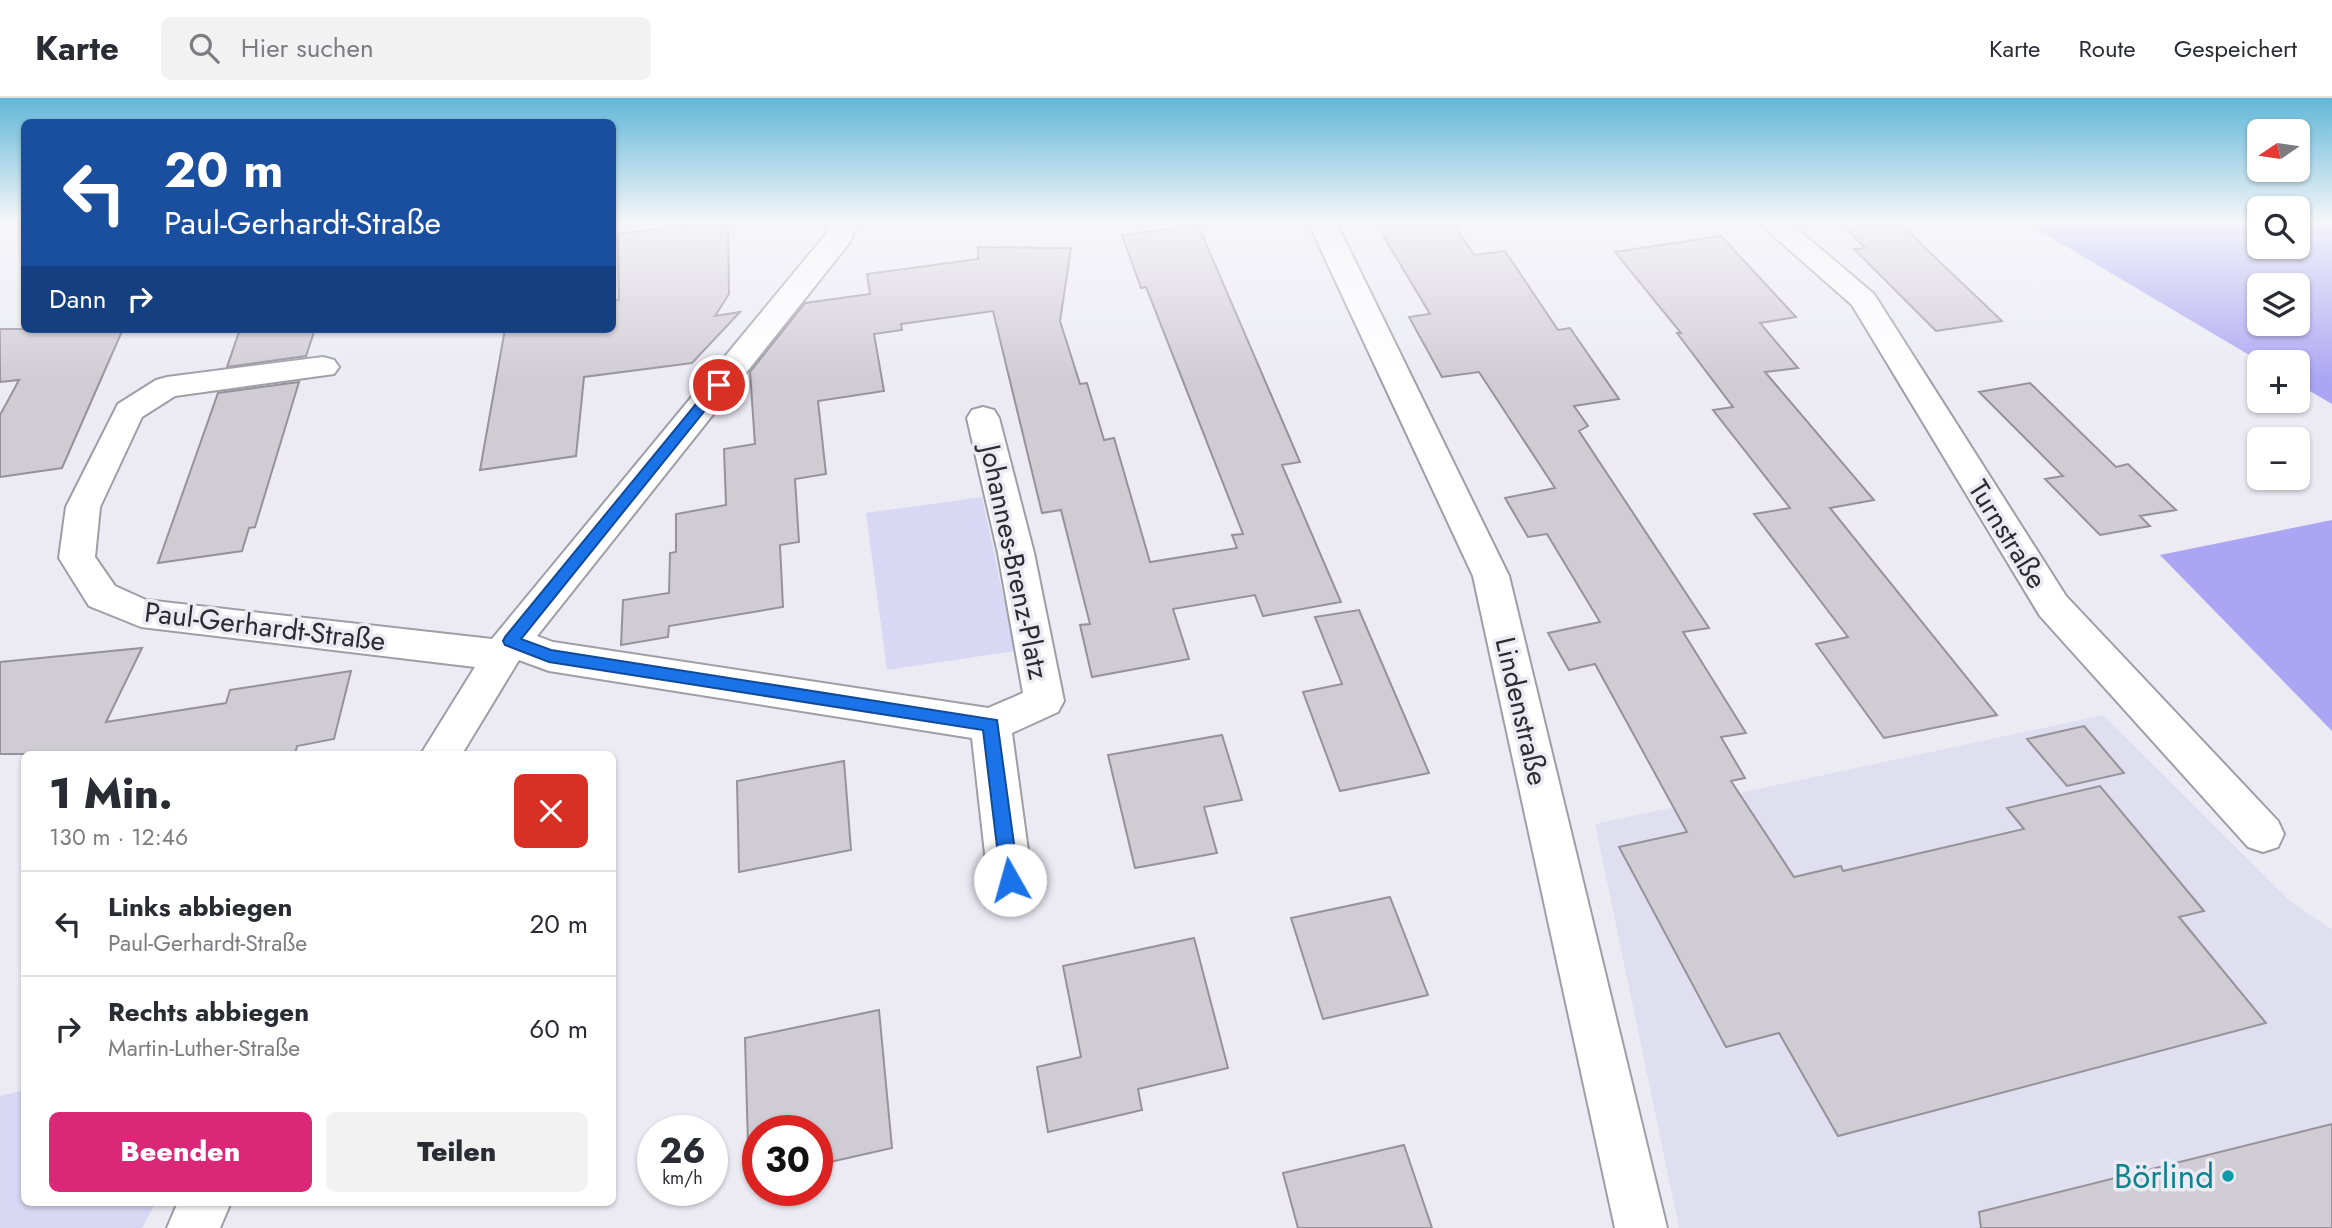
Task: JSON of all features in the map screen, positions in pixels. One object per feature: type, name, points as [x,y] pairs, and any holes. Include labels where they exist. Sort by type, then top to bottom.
[{"type":"street","points":[[443,751],[505,648],[809,275]]},
{"type":"street","name":"Lindenstraße","points":[[1346,275],[1491,576],[1641,1228]]},
{"type":"street","name":"Turnstraße","points":[[1834,275],[1864,300],[2053,606],[2263,834]]},
{"type":"street","name":"Paul-Gerhardt-Straße","points":[[323,367],[167,387],[129,411],[83,507],[77,558],[102,596],[141,613],[505,648],[991,725]]},
{"type":"street","name":"Johannes-Brenz-Platz","points":[[983,418],[1016,553],[1044,701],[991,725]]},
{"type":"street","points":[[991,725],[1010,880]]},
{"type":"street","points":[[193,1228],[203,1206]]},
{"type":"shaded area","points":[[2114,275],[2247,275],[2247,336],[2310,336],[2310,275],[2332,275],[2332,404],[2310,391],[2310,350],[2247,350],[2247,354]]},
{"type":"shaded area","points":[[982,497],[1015,651],[887,670],[866,513]]},
{"type":"shaded area","points":[[2332,520],[2332,731],[2160,555]]},
{"type":"shaded area","points":[[2103,715],[2289,900],[2332,930],[2332,1228],[1679,1228],[1595,824]]},
{"type":"shaded area","points":[[21,1091],[21,1206],[154,1206],[142,1228],[0,1228],[0,1096]]},
{"type":"building","points":[[619,275],[729,275],[729,294],[715,316],[740,312],[692,363],[584,377],[576,456],[480,470],[504,333],[616,333],[616,300],[619,300]]},
{"type":"building","points":[[867,275],[1067,275],[1060,321],[1080,384],[1087,383],[1104,440],[1114,438],[1150,562],[1237,548],[1232,535],[1243,534],[1146,287],[1141,288],[1136,275],[1219,275],[1300,462],[1282,465],[1341,602],[1263,616],[1255,595],[1173,609],[1189,659],[1092,677],[1080,625],[1090,624],[1061,510],[1042,513],[993,311],[901,324],[902,330],[874,334],[884,391],[818,401],[826,474],[795,479],[799,542],[780,545],[783,607],[669,626],[668,637],[621,645],[623,600],[669,593],[670,553],[676,552],[676,514],[726,505],[724,449],[755,444],[750,372],[805,303],[870,294]]},
{"type":"building","points":[[1407,275],[1521,275],[1558,330],[1570,328],[1619,399],[1574,406],[1588,426],[1579,431],[1709,628],[1683,632],[1746,733],[1721,737],[1745,778],[1731,781],[1794,877],[1841,866],[1843,871],[2024,829],[2007,808],[2100,786],[2204,911],[2179,917],[2266,1023],[1838,1136],[1779,1033],[1726,1047],[1619,847],[1687,832],[1595,664],[1569,670],[1548,633],[1600,622],[1547,534],[1528,537],[1505,498],[1555,488],[1479,372],[1442,377],[1409,317],[1430,314]]},
{"type":"building","points":[[1634,275],[1757,275],[1796,317],[1760,323],[1798,368],[1765,372],[1874,500],[1830,508],[1997,715],[1884,738],[1816,644],[1848,637],[1754,514],[1790,508],[1713,410],[1733,407],[1677,333],[1681,333]]},
{"type":"building","points":[[1880,275],[1953,275],[2002,321],[1936,331]]},
{"type":"building","points":[[0,329],[21,329],[21,333],[121,333],[62,468],[0,477],[0,415],[19,380],[0,382]]},
{"type":"building","points":[[239,333],[314,333],[306,356],[227,367]]},
{"type":"building","points":[[299,382],[255,527],[249,528],[242,551],[158,563],[218,393]]},
{"type":"building","points":[[2030,383],[2116,467],[2128,464],[2176,510],[2140,516],[2150,526],[2100,535],[2045,479],[2063,476],[1979,392]]},
{"type":"building","points":[[1359,610],[1429,773],[1340,791],[1303,692],[1342,684],[1315,617]]},
{"type":"building","points":[[142,648],[106,722],[226,703],[230,690],[351,671],[334,739],[297,746],[296,751],[21,751],[21,754],[0,754],[0,662]]},
{"type":"building","points":[[2084,726],[2124,773],[2067,786],[2027,739]]},
{"type":"building","points":[[1222,735],[1242,800],[1204,807],[1217,853],[1135,868],[1108,755]]},
{"type":"building","points":[[844,761],[851,850],[739,872],[737,781]]},
{"type":"building","points":[[1390,897],[1428,995],[1323,1019],[1291,918]]},
{"type":"building","points":[[1194,938],[1228,1068],[1138,1089],[1142,1110],[1048,1132],[1037,1067],[1081,1057],[1063,966]]},
{"type":"building","points":[[879,1010],[892,1148],[833,1161],[833,1115],[747,1115],[745,1038]]},
{"type":"building","name":"Börlind","points":[[2332,1124],[2332,1228],[1981,1228],[1979,1212]]},
{"type":"building","points":[[1404,1145],[1432,1228],[1298,1228],[1283,1173]]},
{"type":"place","name":"Börlind","points":[[2228,1176]]},
{"type":"route","points":[[719,385],[510,641],[549,656],[991,725],[1010,880]]}]
